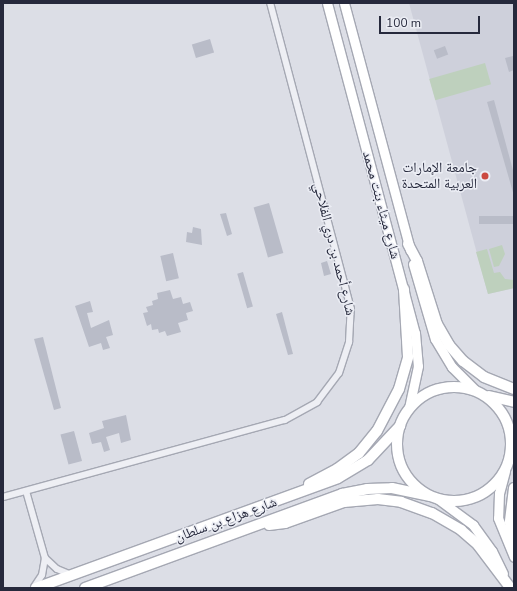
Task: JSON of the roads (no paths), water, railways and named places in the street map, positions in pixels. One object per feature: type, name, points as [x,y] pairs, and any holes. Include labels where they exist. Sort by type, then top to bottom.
[{"type":"main road","name":"شارع ميثاء بنت محمد","points":[[327,3],[404,289],[418,355],[417,382],[409,408]]},
{"type":"main road","name":"شارع ميثاء بنت محمد","points":[[344,3],[408,244],[435,339],[452,367],[480,392]]},
{"type":"main road","points":[[408,244],[417,261],[437,324],[449,345],[463,361],[484,377],[514,389]]},
{"type":"main road","points":[[297,494],[359,453],[377,431],[399,389],[408,357],[404,289]]},
{"type":"main road","points":[[509,587],[481,534],[464,517],[413,483],[401,466],[398,453],[400,426],[409,408],[420,398],[440,388],[462,387],[514,402]]},
{"type":"main road","points":[[480,392],[500,410],[510,431],[511,447],[499,493],[498,518],[514,557]]},
{"type":"main road","name":"شارع هزاع بن سلطان","points":[[35,588],[297,494],[358,467],[377,453],[400,426]]},
{"type":"main road","points":[[433,497],[461,500],[483,493],[495,484],[514,453]]},
{"type":"main road","name":"شارع هزاع بن سلطان","points":[[85,588],[253,526],[354,491],[392,488],[433,497]]},
{"type":"main road","points":[[514,488],[510,522],[514,538]]},
{"type":"main road","points":[[253,526],[285,523],[344,502],[378,499],[401,502],[432,513],[461,530],[485,554],[509,587]]},
{"type":"street","name":"شارع أحمد بن دري الفلاحي","points":[[3,497],[285,420],[317,402],[339,373],[349,342],[351,309],[270,3]]},
{"type":"street","points":[[26,491],[45,558],[42,575],[35,588]]},
{"type":"street","points":[[45,558],[57,569],[73,575]]},
{"type":"place","name":"جامعة الإمارات العربية المتحدة","points":[[485,176]]}]
